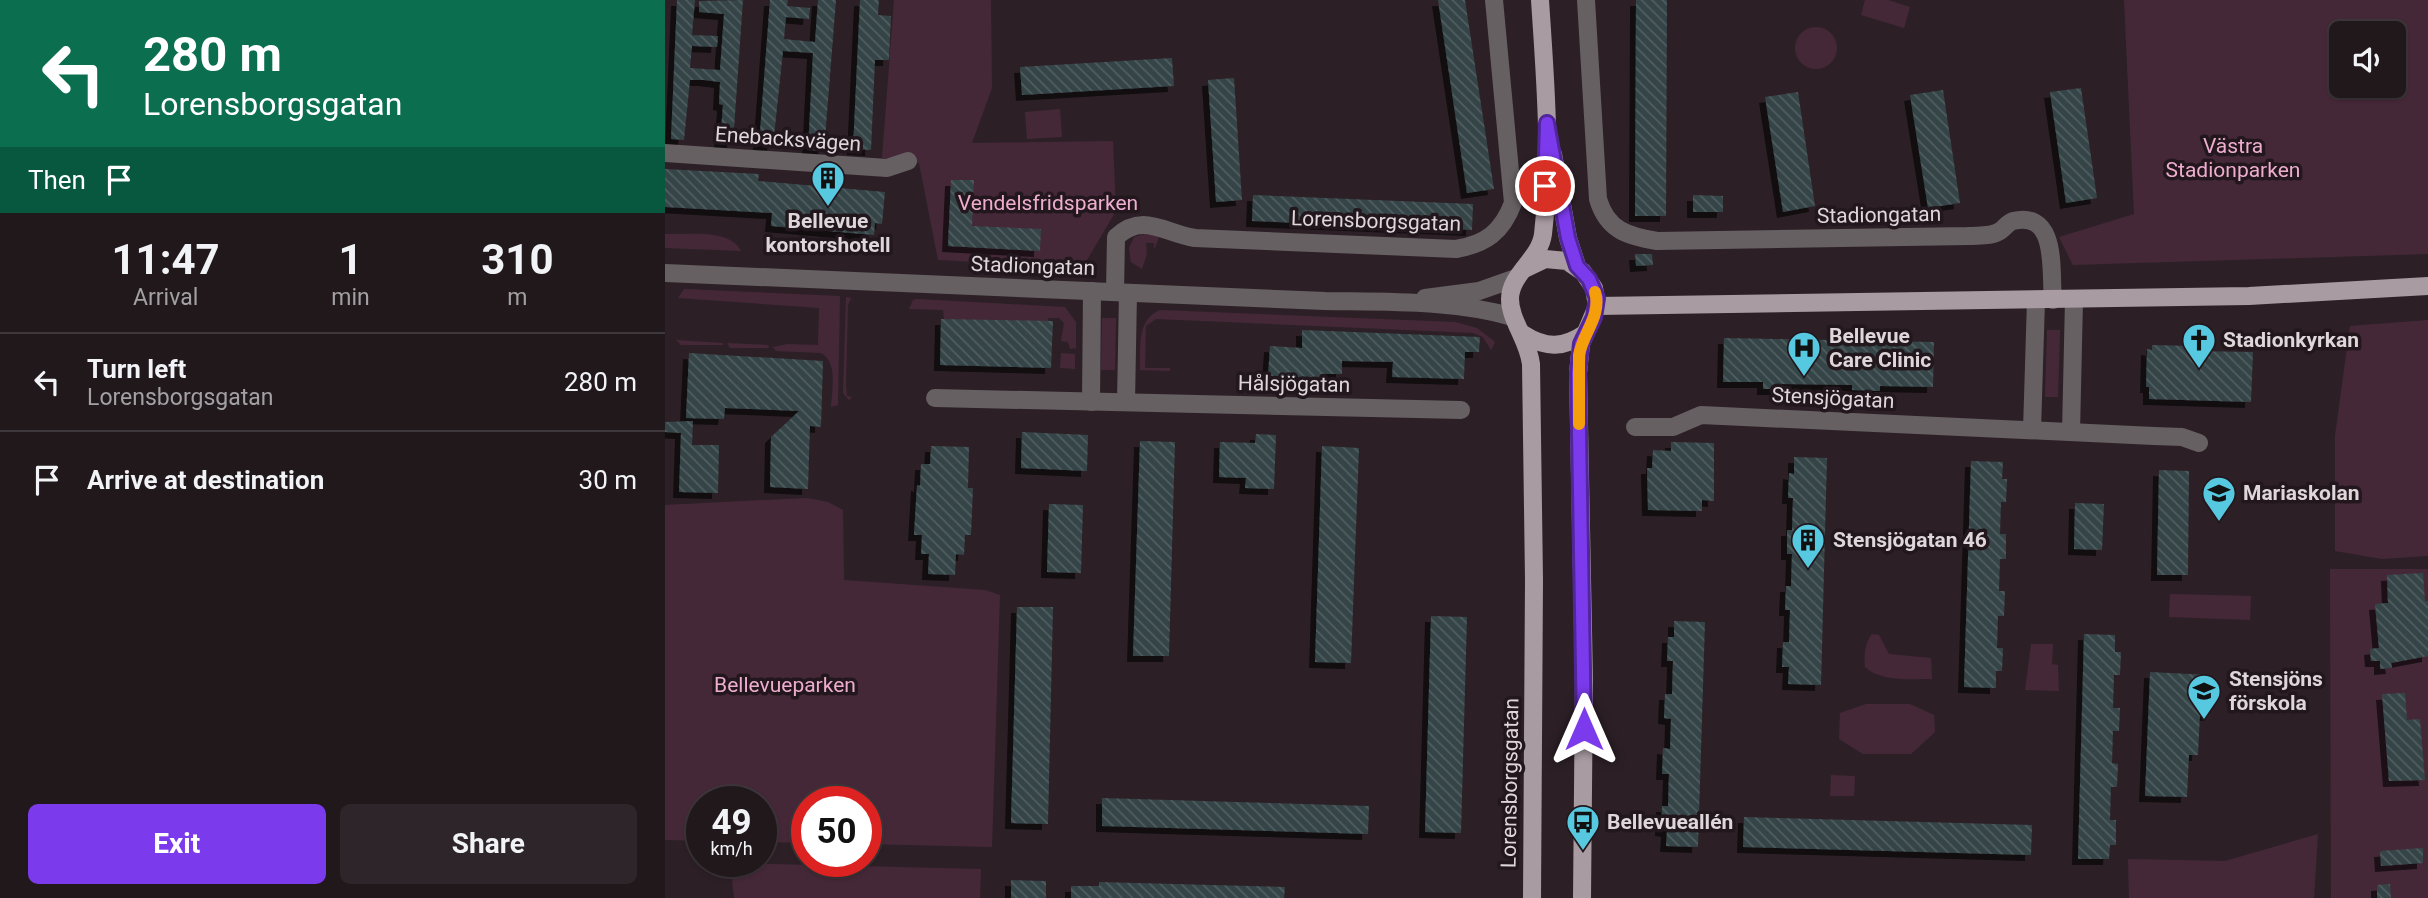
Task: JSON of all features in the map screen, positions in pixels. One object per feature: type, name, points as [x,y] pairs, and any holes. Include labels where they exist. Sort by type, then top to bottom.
[{"type":"main road","points":[[1513,317],[1510,297],[1520,273],[1543,238],[1547,123],[1540,0]]},
{"type":"main road","points":[[1547,123],[1568,238],[1577,266],[1594,288],[1597,306],[1581,344],[1578,373],[1584,654],[1582,898]]},
{"type":"main road","points":[[1520,273],[1534,262],[1556,258],[1577,266]]},
{"type":"main road","points":[[1597,306],[2074,300],[2309,294],[2428,286]]},
{"type":"main road","name":"Lorensborgsgatan","points":[[1513,317],[1523,334],[1531,364],[1534,580],[1532,898]]},
{"type":"main road","points":[[1523,334],[1545,345],[1559,346],[1572,342],[1585,333]]},
{"type":"street","name":"Lorensborgsgatan","points":[[1122,292],[1116,237],[1133,225],[1142,223],[1172,234],[1209,239],[1456,250],[1489,239],[1502,225],[1513,203],[1494,0]]},
{"type":"street","name":"Stadiongatan","points":[[1586,0],[1598,199],[1604,214],[1616,230],[1637,238],[1657,241],[1968,236],[1993,234],[2015,221],[2029,221],[2041,227],[2046,234],[2051,254],[2044,300]]},
{"type":"street","name":"Enebacksvägen","points":[[665,153],[887,167],[908,161]]},
{"type":"street","name":"Stadiongatan","points":[[665,273],[1399,302],[1478,308],[1513,317]]},
{"type":"street","name":"Stadiongatan","points":[[1399,302],[1479,291],[1520,273]]},
{"type":"street","points":[[1091,401],[1092,291]]},
{"type":"street","points":[[1122,292],[1126,402]]},
{"type":"street","points":[[2032,430],[2044,300]]},
{"type":"street","points":[[2071,432],[2074,300]]},
{"type":"street","name":"Hålsjögatan","points":[[936,398],[1461,410]]},
{"type":"street","name":"Stensjögatan","points":[[1635,426],[1673,427],[1701,415],[2182,437],[2199,443]]},
{"type":"green space","name":"Vendelsfridsparken","points":[[894,0],[991,0],[992,88],[972,143],[1113,141],[1116,211],[1087,260],[1072,267],[938,260],[919,163],[882,158]]},
{"type":"green space","points":[[1865,0],[1888,0],[1910,7],[1904,28],[1861,15]]},
{"type":"green space","name":"Västra Stadionparken","points":[[2124,0],[2428,0],[2428,254],[2073,265],[2059,237],[2134,214]]},
{"type":"green space","points":[[1816,27],[1831,33],[1837,48],[1831,63],[1816,69],[1801,63],[1795,48],[1801,33]]},
{"type":"green space","points":[[1060,109],[1062,137],[1027,139],[1025,112]]},
{"type":"green space","points":[[1150,233],[1159,237],[1154,250],[1154,243],[1146,243],[1147,254],[1142,269],[1131,262],[1129,248],[1134,237]]},
{"type":"green space","points":[[665,234],[718,236],[728,239],[741,251],[665,248]]},
{"type":"green space","points":[[684,289],[840,296],[838,405],[831,407],[833,377],[826,357],[821,353],[776,351],[773,347],[787,344],[818,345],[819,308],[678,298]]},
{"type":"green space","points":[[846,297],[851,298],[848,305],[846,385],[847,396],[852,397],[849,400],[843,393]]},
{"type":"green space","points":[[913,300],[1065,307],[1076,322],[1076,348],[1070,349],[1068,342],[1061,341],[1064,323],[1059,318],[1048,318],[1048,325],[944,319],[943,310],[909,309]]},
{"type":"green space","points":[[1160,310],[1455,322],[1477,328],[1495,342],[1491,350],[1483,337],[1473,333],[1156,319],[1146,326],[1145,368],[1170,368],[1170,371],[1140,370],[1143,328],[1147,320]]},
{"type":"green space","points":[[1102,318],[1116,318],[1115,370],[1101,370]]},
{"type":"green space","points":[[2428,320],[2428,556],[2382,559],[2335,551],[2335,436],[2350,326]]},
{"type":"green space","points":[[2047,330],[2060,330],[2058,397],[2045,397]]},
{"type":"green space","points":[[676,340],[723,343],[723,345],[681,345]]},
{"type":"green space","points":[[727,343],[768,345],[769,348],[730,348]]},
{"type":"green space","points":[[1061,353],[1075,354],[1075,369],[1060,368]]},
{"type":"green space","name":"Bellevueparken","points":[[807,498],[828,502],[843,510],[844,580],[985,590],[1000,595],[992,847],[882,844],[882,786],[791,786],[791,843],[777,842],[777,786],[686,786],[686,841],[665,840],[665,505]]},
{"type":"green space","points":[[2330,569],[2428,569],[2428,898],[2331,898]]},
{"type":"green space","points":[[2170,594],[2251,596],[2250,620],[2169,617]]},
{"type":"green space","points":[[1872,634],[1879,635],[1889,654],[1931,658],[1932,679],[1888,677],[1865,667],[1865,649]]},
{"type":"green space","points":[[2031,644],[2053,644],[2052,664],[2058,665],[2059,691],[2025,690]]},
{"type":"green space","points":[[1866,704],[1910,704],[1934,715],[1935,732],[1911,754],[1863,754],[1839,739],[1840,713]]},
{"type":"green space","points":[[1831,775],[1855,776],[1854,796],[1830,796]]},
{"type":"green space","points":[[2318,834],[2314,898],[2129,898],[2128,859],[2225,861]]},
{"type":"green space","points":[[777,864],[791,864],[791,877],[882,877],[882,867],[981,869],[980,898],[734,898],[732,877],[777,877]]},
{"type":"building","points":[[677,0],[695,0],[692,35],[718,36],[717,47],[692,46],[690,68],[720,70],[724,14],[699,12],[699,1],[743,0],[733,143],[720,143],[723,105],[719,104],[720,82],[704,80],[690,80],[684,140],[671,139]]},
{"type":"building","points":[[770,0],[788,0],[787,6],[810,8],[809,19],[786,17],[784,39],[815,42],[818,0],[836,0],[824,151],[808,150],[813,53],[783,51],[773,146],[759,145]]},
{"type":"building","points":[[860,0],[879,0],[878,15],[891,16],[889,60],[875,60],[871,150],[853,149]]},
{"type":"building","points":[[1438,0],[1465,0],[1494,189],[1467,193]]},
{"type":"building","points":[[1636,0],[1667,0],[1666,216],[1635,216]]},
{"type":"building","points":[[1172,58],[1174,86],[1022,95],[1020,67]]},
{"type":"building","points":[[1234,78],[1242,200],[1216,202],[1208,80]]},
{"type":"building","points":[[2081,88],[2097,198],[2066,203],[2050,92]]},
{"type":"building","points":[[1943,90],[1960,203],[1928,208],[1910,95]]},
{"type":"building","points":[[1798,92],[1815,206],[1783,212],[1765,97]]},
{"type":"building","points":[[665,169],[759,174],[758,181],[885,192],[882,224],[875,223],[874,235],[771,226],[772,213],[665,207]]},
{"type":"building","points":[[951,180],[974,180],[972,226],[1041,229],[1040,251],[948,246]]},
{"type":"building","points":[[1253,195],[1473,204],[1472,230],[1252,221]]},
{"type":"building","points":[[1693,195],[1723,196],[1723,212],[1693,212]]},
{"type":"building","points":[[1635,254],[1652,254],[1653,265],[1636,266]]},
{"type":"building","points":[[941,319],[1053,321],[1051,368],[940,365]]},
{"type":"building","points":[[1302,330],[1480,337],[1479,352],[1465,352],[1464,379],[1392,377],[1393,362],[1342,361],[1342,374],[1321,374],[1321,378],[1268,376],[1270,346],[1302,348]]},
{"type":"building","points":[[1724,338],[1934,342],[1933,387],[1880,386],[1880,391],[1852,390],[1852,385],[1782,384],[1782,389],[1763,389],[1763,382],[1723,382]]},
{"type":"building","name":"Stadionkyrkan","points":[[2152,345],[2192,346],[2192,351],[2253,352],[2251,402],[2149,399],[2149,387],[2146,387],[2147,349],[2152,350]]},
{"type":"building","points":[[689,353],[823,361],[821,427],[810,426],[808,489],[770,487],[771,437],[799,411],[725,408],[724,419],[686,418]]},
{"type":"building","points":[[693,421],[692,445],[719,445],[718,493],[679,492],[681,433],[665,432],[665,422]]},
{"type":"building","points":[[1022,432],[1088,435],[1087,471],[1021,468]]},
{"type":"building","points":[[1256,434],[1276,435],[1274,489],[1245,488],[1246,478],[1219,477],[1220,442],[1255,443]]},
{"type":"building","points":[[1140,441],[1175,442],[1169,656],[1133,656]]},
{"type":"building","points":[[1671,442],[1714,443],[1714,501],[1702,500],[1702,511],[1648,510],[1647,468],[1652,468],[1653,450],[1671,451]]},
{"type":"building","points":[[931,446],[969,447],[968,488],[973,488],[971,535],[965,535],[964,555],[956,554],[955,575],[928,574],[929,554],[921,554],[922,535],[914,535],[921,464],[930,464]]},
{"type":"building","points":[[1322,446],[1359,448],[1351,663],[1315,662]]},
{"type":"building","name":"Stensjögatan 46","points":[[1794,457],[1827,458],[1821,685],[1788,684],[1789,667],[1782,667],[1783,642],[1789,642],[1790,610],[1785,610],[1786,586],[1791,586],[1792,554],[1787,554],[1787,530],[1792,530],[1793,498],[1788,498],[1789,473],[1794,474]]},
{"type":"building","points":[[1971,461],[2003,462],[2002,479],[2007,479],[2006,502],[2001,502],[2000,534],[2006,534],[2006,559],[2000,559],[1999,591],[2005,591],[2004,616],[1998,616],[1997,648],[2003,648],[2002,671],[1996,671],[1996,688],[1964,687]]},
{"type":"building","points":[[2159,470],[2189,471],[2188,575],[2157,575]]},
{"type":"building","points":[[2075,503],[2104,504],[2102,550],[2074,549]]},
{"type":"building","points":[[1049,504],[1083,505],[1081,573],[1047,572]]},
{"type":"building","points":[[2423,573],[2425,601],[2428,601],[2428,656],[2391,663],[2392,668],[2380,669],[2380,661],[2371,661],[2370,649],[2379,648],[2375,604],[2388,603],[2387,575]]},
{"type":"building","points":[[1017,607],[1053,607],[1048,824],[1011,823]]},
{"type":"building","points":[[1431,616],[1467,617],[1461,833],[1425,832]]},
{"type":"building","points":[[1674,621],[1705,622],[1698,847],[1666,846],[1667,831],[1661,830],[1662,806],[1668,806],[1669,774],[1662,774],[1663,748],[1670,749],[1671,719],[1664,718],[1665,694],[1672,694],[1673,661],[1667,661],[1668,637],[1674,637]]},
{"type":"building","points":[[2084,634],[2115,635],[2115,652],[2121,652],[2120,675],[2114,675],[2113,708],[2120,708],[2119,731],[2113,731],[2112,763],[2118,764],[2117,787],[2111,787],[2110,820],[2116,820],[2116,845],[2110,845],[2109,859],[2078,859]]},
{"type":"building","points":[[2150,672],[2210,675],[2209,715],[2200,714],[2198,755],[2189,755],[2187,797],[2145,796]]},
{"type":"building","points":[[2405,693],[2407,720],[2420,719],[2425,780],[2389,781],[2382,694]]},
{"type":"building","points":[[1102,798],[1369,806],[1368,834],[1102,826]]},
{"type":"building","points":[[1744,817],[2032,825],[2031,855],[1743,847]]},
{"type":"building","points":[[2423,848],[2423,863],[2381,866],[2380,851]]},
{"type":"building","points":[[1011,880],[1046,881],[1046,898],[1011,898]]},
{"type":"building","points":[[1099,882],[1285,887],[1284,898],[1071,898],[1071,886],[1099,886]]},
{"type":"building","points":[[2390,884],[2391,898],[2377,898],[2377,885]]},
{"type":"slow traffic","points":[[1579,424],[1579,355],[1597,306],[1595,292]]},
{"type":"place","name":"Bellevue kontorshotell","points":[[828,208]]},
{"type":"place","name":"Stadionkyrkan","points":[[2199,370]]},
{"type":"place","name":"Bellevue Care Clinic","points":[[1804,378]]},
{"type":"place","name":"Mariaskolan","points":[[2219,523]]},
{"type":"place","name":"Stensjögatan 46","points":[[1808,570]]},
{"type":"place","name":"Stensjöns förskola","points":[[2204,721]]},
{"type":"place","name":"Bellevueallén","points":[[1583,852]]},
{"type":"route","points":[[1545,186],[1547,123],[1568,238],[1577,266],[1589,279],[1597,298],[1594,317],[1581,344],[1578,373],[1583,532],[1584,729]]}]
